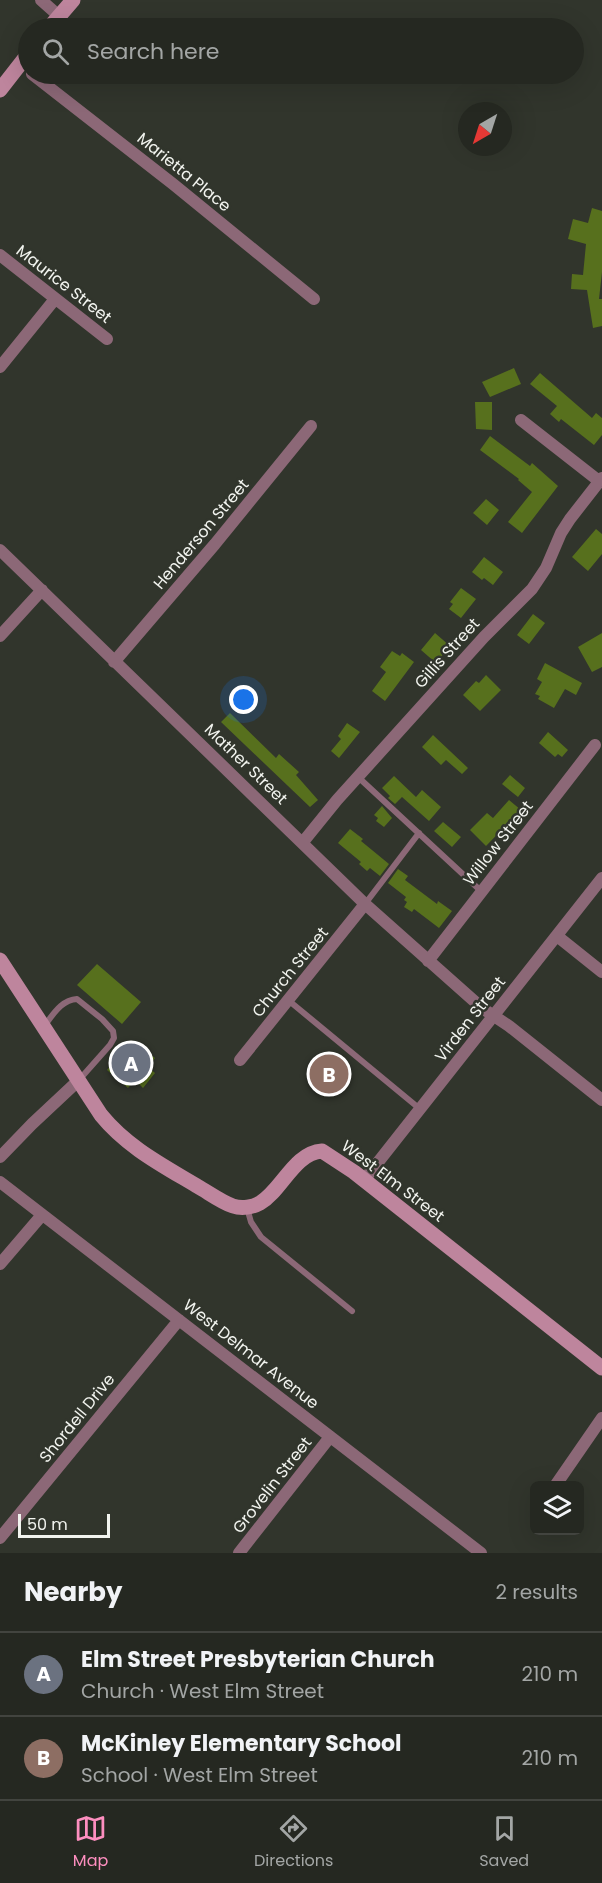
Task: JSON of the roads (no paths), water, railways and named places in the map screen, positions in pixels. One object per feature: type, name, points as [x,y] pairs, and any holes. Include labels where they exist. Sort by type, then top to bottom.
[{"type":"street","points":[[41,0],[52,18]]},
{"type":"street","points":[[57,18],[73,0]]},
{"type":"street","points":[[0,90],[18,74]]},
{"type":"street","name":"Marietta Place","points":[[49,84],[314,299]]},
{"type":"street","name":"Maurice Street","points":[[0,255],[107,339]]},
{"type":"street","points":[[0,367],[55,299]]},
{"type":"street","points":[[521,420],[601,480]]},
{"type":"street","name":"Henderson Street","points":[[114,662],[215,544],[311,426]]},
{"type":"street","name":"Gillis Street","points":[[303,842],[322,817],[484,637],[531,589],[546,568],[561,533],[601,480]]},
{"type":"street","name":"Mather Street","points":[[0,550],[365,904],[494,1016],[602,1100]]},
{"type":"street","points":[[0,636],[42,590]]},
{"type":"street","name":"Willow Street","points":[[428,961],[595,745]]},
{"type":"street","name":"Virden Street","points":[[364,1180],[602,878]]},
{"type":"street","name":"Church Street","points":[[240,1060],[365,904]]},
{"type":"street","points":[[557,936],[602,972]]},
{"type":"street","points":[[0,960],[101,1115],[122,1138],[233,1206],[247,1207]]},
{"type":"street","points":[[0,1157],[79,1080]]},
{"type":"street","name":"West Elm Street","points":[[247,1207],[257,1205],[264,1200],[308,1155],[322,1151],[364,1180],[602,1368]]},
{"type":"street","name":"West Delmar Avenue","points":[[0,1182],[481,1553]]},
{"type":"street","points":[[0,1264],[42,1215]]},
{"type":"street","name":"Shordell Drive","points":[[0,1538],[179,1320]]},
{"type":"street","points":[[558,1481],[602,1418]]},
{"type":"street","name":"Grovelin Street","points":[[239,1553],[330,1437]]},
{"type":"lane","points":[[358,777],[481,891]]},
{"type":"lane","points":[[365,904],[419,832]]},
{"type":"lane","points":[[43,1027],[62,1004],[77,999],[113,1031],[114,1038],[110,1045],[79,1080]]},
{"type":"lane","points":[[288,1000],[420,1109]]},
{"type":"lane","points":[[247,1207],[251,1222],[261,1237],[352,1311]]},
{"type":"place","name":"Elm Street Presbyterian Church","points":[[131,1063]]},
{"type":"place","name":"McKinley Elementary School","points":[[329,1074]]}]
